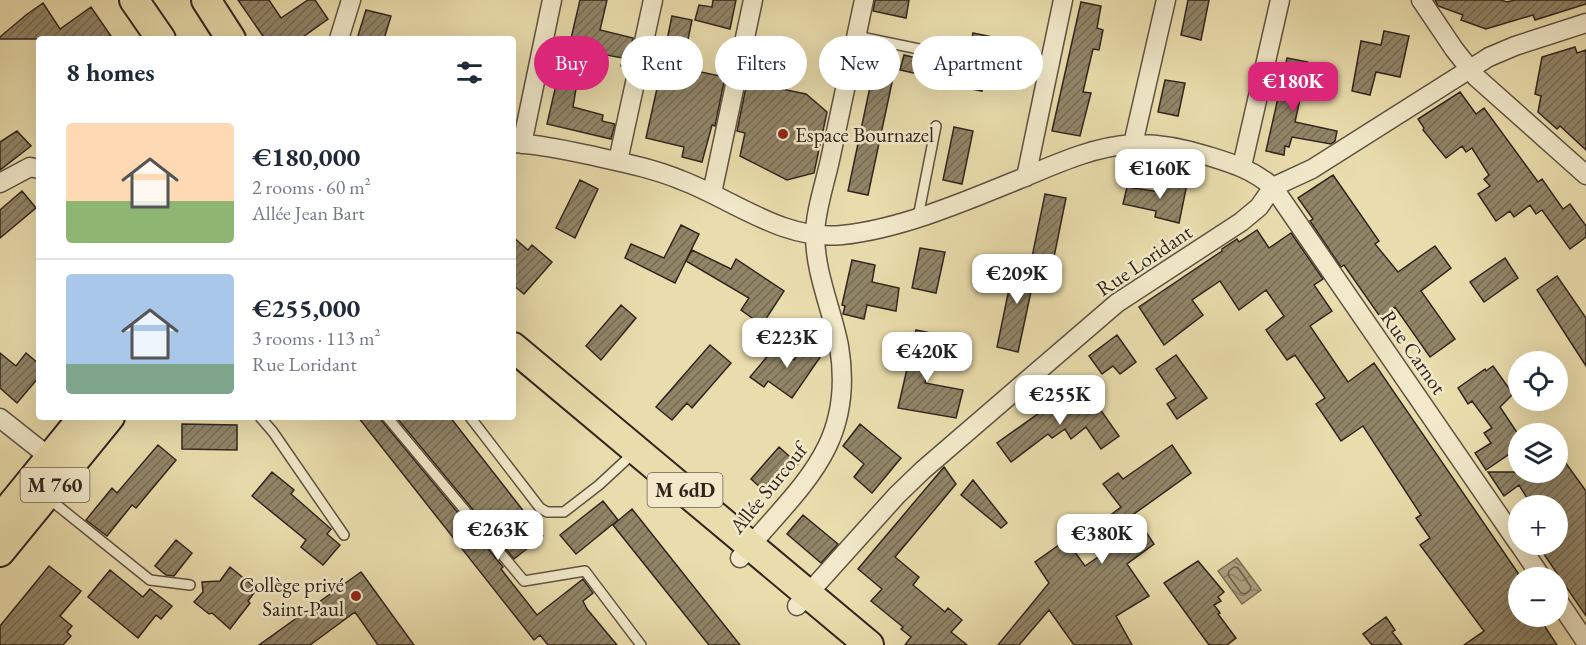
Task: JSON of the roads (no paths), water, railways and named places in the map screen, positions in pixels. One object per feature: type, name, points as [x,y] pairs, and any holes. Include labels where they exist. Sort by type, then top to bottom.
[{"type":"main road","points":[[134,0],[158,36]]},
{"type":"main road","points":[[206,0],[229,36]]},
{"type":"main road","name":"M 6dD","points":[[516,350],[746,551]]},
{"type":"main road","points":[[516,367],[626,460],[746,551],[854,642]]},
{"type":"main road","name":"M 760","points":[[58,464],[81,420]]},
{"type":"main road","name":"M 760","points":[[2,535],[58,464],[107,420]]},
{"type":"street","points":[[340,36],[351,0]]},
{"type":"street","points":[[552,0],[517,144],[652,169],[712,193],[778,226],[815,235],[850,234],[918,217],[968,200],[1088,152],[1133,144],[1182,148],[1242,166],[1273,187]]},
{"type":"street","points":[[618,161],[653,0]]},
{"type":"street","points":[[712,193],[753,0]]},
{"type":"street","points":[[856,36],[864,0]]},
{"type":"street","points":[[1026,177],[1063,0]]},
{"type":"street","points":[[1133,144],[1166,0]]},
{"type":"street","points":[[1242,166],[1280,0]]},
{"type":"street","points":[[1421,0],[1476,77],[1586,176]]},
{"type":"street","name":"Rue Loridant","points":[[803,600],[897,495],[923,470],[1117,303],[1241,222],[1259,207],[1273,187],[1312,169],[1470,68],[1508,48],[1586,23]]},
{"type":"street","points":[[815,235],[845,90]]},
{"type":"street","points":[[0,183],[30,167],[36,168]]},
{"type":"street","name":"Rue Carnot","points":[[1273,187],[1508,528]]},
{"type":"street","name":"Allée Surcouf","points":[[746,551],[818,465],[831,441],[840,412],[842,380],[838,345],[822,278],[815,235]]},
{"type":"street","points":[[0,418],[58,464]]},
{"type":"street","points":[[1568,615],[1586,642]]},
{"type":"lane","points":[[918,217],[936,126]]},
{"type":"lane","points":[[263,420],[344,535]]},
{"type":"lane","points":[[390,420],[524,581],[585,571],[640,645]]},
{"type":"lane","points":[[472,420],[540,508],[548,512],[564,512],[599,485],[626,460]]},
{"type":"lane","points":[[38,489],[150,580],[190,585]]},
{"type":"water","points":[[1237,558],[1261,590],[1242,604],[1218,571]]},
{"type":"place","name":"Espace Bournazel","points":[[783,134]]},
{"type":"place","name":"Collège privé Saint-Paul","points":[[356,596]]}]
